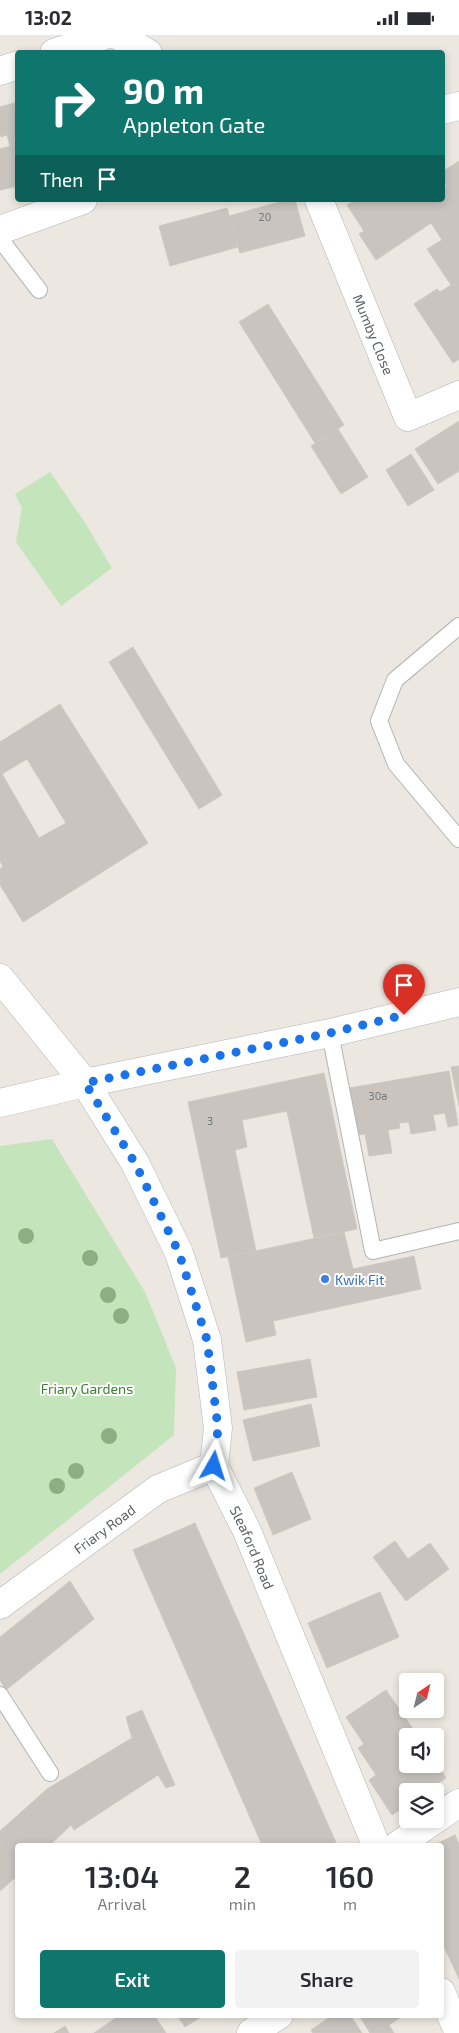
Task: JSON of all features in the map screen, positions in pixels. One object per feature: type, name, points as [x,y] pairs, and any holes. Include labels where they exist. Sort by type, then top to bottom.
[{"type":"street","points":[[62,50],[105,35]]},
{"type":"street","points":[[117,35],[143,50]]},
{"type":"street","points":[[0,71],[15,66]]},
{"type":"street","points":[[445,109],[459,106]]},
{"type":"street","points":[[0,230],[77,202]]},
{"type":"street","name":"Mumby Close","points":[[320,202],[408,417],[459,395]]},
{"type":"street","points":[[0,978],[85,1083],[135,1163],[179,1253],[207,1340],[218,1428],[214,1466]]},
{"type":"street","points":[[0,1103],[85,1083],[330,1033],[459,1002]]},
{"type":"street","name":"Friary Road","points":[[0,1605],[158,1489],[214,1466]]},
{"type":"street","name":"Sleaford Road","points":[[214,1466],[247,1531],[375,1843]]},
{"type":"street","points":[[401,1843],[459,1803]]},
{"type":"street","points":[[444,1999],[459,2033]]},
{"type":"street","points":[[251,2033],[274,2018]]},
{"type":"lane","points":[[0,239],[40,290]]},
{"type":"lane","points":[[459,626],[395,680],[379,721],[396,764],[459,839]]},
{"type":"lane","points":[[330,1033],[374,1251],[459,1231]]},
{"type":"lane","points":[[0,1695],[50,1773]]},
{"type":"green space","points":[[50,472],[84,521],[112,568],[61,606],[16,542],[22,508],[15,494]]},
{"type":"green space","name":"Friary Gardens","points":[[52,1139],[145,1292],[176,1368],[174,1435],[0,1574],[0,1146]]},
{"type":"building","points":[[15,103],[15,187],[0,190],[0,149],[10,146],[7,135],[1,137],[0,107]]},
{"type":"building","points":[[459,161],[459,359],[453,363],[414,304],[437,289],[440,292],[451,285],[427,249],[442,240],[431,223],[376,260],[359,234],[364,231],[347,205],[352,202],[445,202],[445,187],[447,186],[445,184],[445,170]]},
{"type":"building","points":[[280,202],[296,202],[305,236],[240,253],[229,216]]},
{"type":"building","points":[[227,208],[238,247],[170,266],[159,226]]},
{"type":"building","points":[[268,304],[344,425],[315,443],[239,322]]},
{"type":"building","points":[[459,421],[459,471],[438,484],[415,449]]},
{"type":"building","points":[[338,429],[368,477],[341,494],[311,446]]},
{"type":"building","points":[[411,454],[434,490],[408,506],[386,470]]},
{"type":"building","points":[[133,647],[222,795],[199,809],[109,662]]},
{"type":"building","points":[[60,704],[148,843],[23,922],[0,885],[0,869],[3,867],[0,861],[0,742]],"holes":[[[27,759],[66,823],[39,838],[2,774]]]},
{"type":"building","points":[[459,1066],[459,1106],[451,1067]]},
{"type":"building","points":[[449,1071],[458,1125],[448,1127],[445,1113],[433,1115],[436,1130],[411,1134],[409,1122],[399,1123],[400,1128],[388,1130],[392,1153],[369,1156],[365,1134],[357,1135],[349,1088]]},
{"type":"building","points":[[324,1073],[357,1229],[314,1238],[287,1111],[242,1120],[247,1147],[235,1150],[256,1251],[221,1258],[188,1102]]},
{"type":"building","name":"Kwik Fit","points":[[344,1232],[353,1269],[414,1256],[421,1289],[273,1321],[276,1335],[246,1342],[228,1257]]},
{"type":"building","points":[[310,1359],[317,1397],[244,1410],[237,1372]]},
{"type":"building","points":[[311,1404],[320,1446],[253,1461],[243,1420]]},
{"type":"building","points":[[292,1472],[311,1519],[273,1535],[254,1488]]},
{"type":"building","points":[[195,1523],[336,1843],[261,1843],[133,1550]]},
{"type":"building","points":[[395,1541],[408,1559],[430,1543],[449,1569],[406,1601],[373,1557]]},
{"type":"building","points":[[70,1581],[94,1619],[6,1690],[0,1680],[0,1637]]},
{"type":"building","points":[[380,1592],[399,1637],[327,1668],[308,1623]]},
{"type":"building","points":[[386,1690],[399,1709],[399,1718],[405,1718],[412,1728],[399,1728],[399,1773],[443,1773],[446,1778],[439,1783],[399,1783],[399,1810],[392,1815],[369,1780],[376,1775],[358,1748],[364,1744],[346,1717]]},
{"type":"building","points":[[142,1710],[175,1785],[166,1788],[158,1775],[74,1830],[71,1825],[52,1843],[15,1843],[15,1878],[0,1891],[0,1831],[47,1789],[132,1738],[126,1717]]},
{"type":"building","points":[[455,1835],[459,1844],[459,1979],[444,1946],[444,1843],[438,1843]]},
{"type":"building","points":[[116,2018],[156,2018],[166,2033],[94,2033]]},
{"type":"building","points":[[179,2018],[199,2018],[185,2027]]},
{"type":"building","points":[[329,2018],[352,2018],[362,2033],[313,2033],[311,2030]]},
{"type":"building","points":[[361,2018],[400,2018],[389,2025],[394,2033],[370,2033]]},
{"type":"building","points":[[65,2026],[69,2033],[54,2033]]},
{"type":"place","name":"Kwik Fit","points":[[325,1279]]},
{"type":"route","points":[[214,1466],[218,1428],[207,1340],[179,1253],[135,1163],[85,1083],[330,1033],[404,1015]]}]
